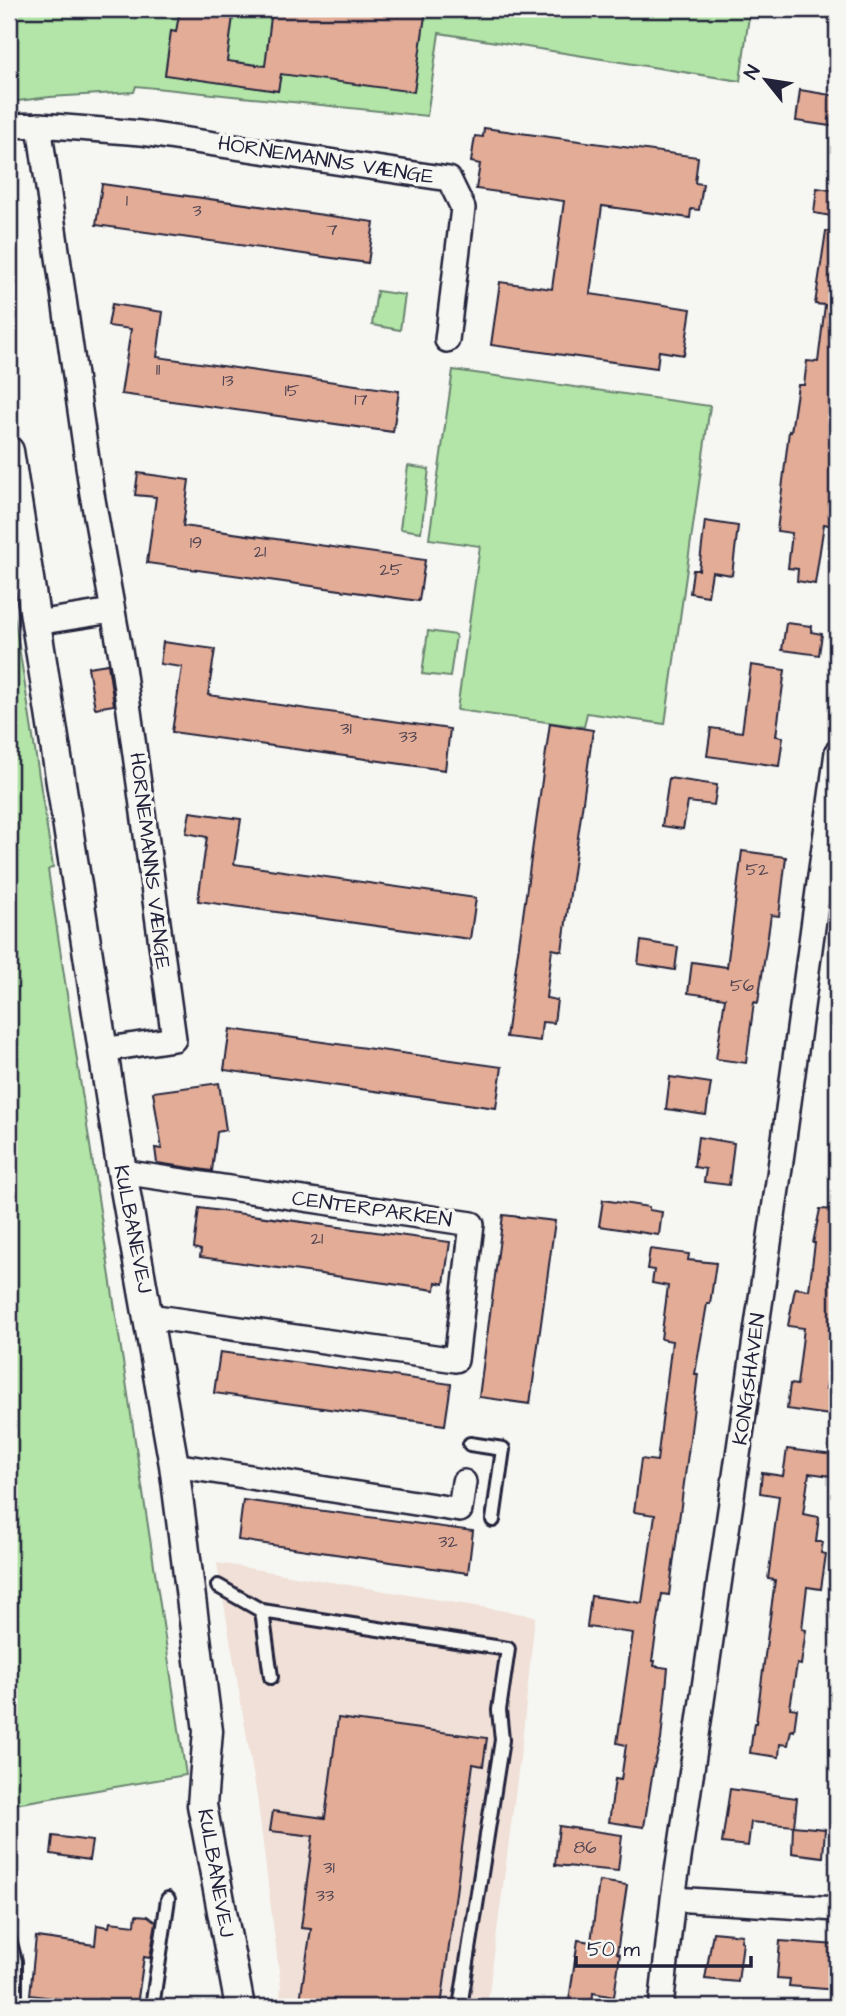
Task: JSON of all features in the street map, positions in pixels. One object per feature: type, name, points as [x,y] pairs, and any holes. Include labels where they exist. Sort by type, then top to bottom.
[{"type":"street","name":"HORNEMANNS VÆNGE","points":[[39,125],[46,159],[70,348],[112,611],[124,667],[174,1039],[102,1049]]},
{"type":"street","name":"HORNEMANNS VÆNGE","points":[[9,126],[39,125],[141,133],[449,179],[463,208],[447,340]]},
{"type":"street","name":"KULBANEVEJ","points":[[9,451],[122,1172],[174,1465],[208,1731],[202,1805],[240,2007]]},
{"type":"street","points":[[36,623],[112,611]]},
{"type":"street","name":"KONGSHAVEN","points":[[661,2007],[673,1899],[777,1189],[837,752]]},
{"type":"street","name":"CENTERPARKEN","points":[[122,1172],[472,1224],[456,1360],[149,1316]]},
{"type":"street","points":[[174,1465],[460,1510],[464,1482]]},
{"type":"street","points":[[673,1899],[837,1909]]},
{"type":"lane","points":[[470,1444],[503,1449],[493,1520]]},
{"type":"lane","points":[[218,1586],[262,1611],[508,1649],[499,1710],[502,1740],[460,2007]]},
{"type":"lane","points":[[262,1611],[271,1677]]},
{"type":"lane","points":[[152,2007],[168,1899]]},
{"type":"lane","points":[[9,1939],[15,1961],[15,2007]]},
{"type":"shaded area","points":[[217,1563],[535,1616],[522,1742],[487,2007],[279,2007],[281,1987],[257,1796]]},
{"type":"green space","points":[[9,9],[750,9],[740,81],[439,33],[427,116],[136,86],[134,92],[9,102]]},
{"type":"green space","points":[[377,291],[405,295],[400,330],[372,325]]},
{"type":"green space","points":[[453,370],[710,406],[665,724],[587,713],[584,727],[457,710],[480,546],[429,539]]},
{"type":"green space","points":[[408,466],[429,469],[421,532],[400,529]]},
{"type":"green space","points":[[9,582],[53,867],[48,870],[186,1775],[9,1805]]},
{"type":"green space","points":[[428,631],[456,635],[450,677],[422,674]]},
{"type":"building","points":[[180,9],[234,9],[227,61],[265,66],[272,9],[426,9],[414,92],[281,74],[278,91],[165,75],[171,31],[176,32]]},
{"type":"building","points":[[800,90],[837,96],[837,127],[796,121]]},
{"type":"building","points":[[484,128],[698,157],[695,183],[703,184],[699,210],[691,209],[690,218],[602,206],[590,294],[691,309],[684,355],[659,351],[657,368],[491,345],[500,282],[552,289],[564,201],[476,189],[480,164],[471,162],[475,136],[483,137]]},
{"type":"building","points":[[102,184],[374,222],[368,263],[96,225]]},
{"type":"building","points":[[817,188],[837,191],[837,217],[814,213]]},
{"type":"building","points":[[826,231],[837,232],[837,496],[833,526],[824,524],[815,584],[797,581],[798,569],[788,568],[792,533],[777,531],[789,431],[791,432],[798,385],[804,385],[807,361],[818,362],[825,305],[815,304]]},
{"type":"building","points":[[112,304],[163,312],[157,357],[399,391],[393,432],[121,394],[131,329],[108,326]]},
{"type":"building","points":[[138,473],[189,480],[183,526],[425,560],[419,601],[147,563],[156,497],[135,495]]},
{"type":"building","points":[[705,521],[738,526],[732,575],[712,572],[708,596],[690,593],[693,570],[699,570]]},
{"type":"building","points":[[786,623],[812,626],[811,632],[822,634],[819,655],[782,650]]},
{"type":"building","points":[[163,642],[215,649],[208,695],[450,729],[445,770],[172,732],[182,667],[160,664]]},
{"type":"building","points":[[108,664],[114,705],[95,708],[88,667]]},
{"type":"building","points":[[751,665],[785,670],[776,736],[783,737],[779,766],[707,756],[711,728],[742,732]]},
{"type":"building","points":[[550,723],[593,730],[562,951],[552,949],[546,998],[557,1000],[554,1023],[542,1022],[540,1041],[506,1037]]},
{"type":"building","points":[[669,778],[717,785],[714,805],[688,802],[683,829],[662,826]]},
{"type":"building","points":[[190,812],[241,819],[234,864],[476,898],[470,939],[198,901],[207,837],[186,833]]},
{"type":"building","points":[[742,851],[786,857],[779,916],[771,915],[758,1003],[754,1002],[746,1063],[716,1059],[725,998],[688,993],[692,962],[727,967]]},
{"type":"building","points":[[641,941],[678,947],[675,970],[638,964]]},
{"type":"building","points":[[230,1029],[502,1067],[496,1108],[224,1070]]},
{"type":"building","points":[[670,1077],[711,1083],[706,1115],[666,1109]]},
{"type":"building","points":[[219,1083],[226,1130],[217,1132],[212,1171],[157,1163],[155,1148],[162,1149],[153,1092]]},
{"type":"building","points":[[698,1137],[734,1143],[729,1185],[704,1182],[706,1169],[694,1167]]},
{"type":"building","points":[[603,1200],[649,1207],[649,1210],[662,1212],[659,1235],[599,1226]]},
{"type":"building","points":[[199,1208],[450,1242],[444,1284],[436,1282],[435,1290],[200,1257],[201,1250],[194,1248]]},
{"type":"building","points":[[820,1209],[837,1210],[837,1321],[826,1389],[837,1390],[837,1416],[787,1409],[790,1384],[797,1385],[804,1328],[788,1326],[795,1288],[809,1290],[813,1243]]},
{"type":"building","points":[[503,1215],[555,1221],[530,1404],[479,1397]]},
{"type":"building","points":[[650,1249],[689,1254],[688,1260],[716,1263],[695,1374],[698,1374],[669,1595],[662,1594],[652,1661],[655,1661],[654,1666],[668,1668],[661,1740],[644,1827],[609,1822],[615,1779],[621,1780],[626,1745],[617,1743],[633,1633],[587,1627],[591,1596],[642,1603],[655,1515],[634,1512],[641,1459],[657,1461],[672,1341],[661,1339],[668,1286],[652,1283],[654,1270],[647,1269]]},
{"type":"building","points":[[220,1352],[451,1384],[445,1425],[214,1393]]},
{"type":"building","points":[[787,1449],[834,1455],[832,1476],[809,1473],[803,1514],[819,1517],[816,1542],[823,1542],[821,1553],[826,1554],[821,1589],[807,1587],[802,1629],[806,1630],[801,1665],[797,1664],[790,1708],[797,1709],[794,1731],[791,1730],[788,1745],[780,1744],[779,1757],[750,1753],[775,1580],[768,1579],[779,1496],[760,1493],[762,1473],[783,1476]]},
{"type":"building","points":[[243,1500],[473,1531],[468,1573],[238,1540]]},
{"type":"building","points":[[338,1718],[487,1738],[483,1766],[473,1764],[441,2007],[299,2007],[311,1929],[301,1928],[313,1836],[270,1831],[273,1811],[325,1818]]},
{"type":"building","points":[[730,1789],[797,1798],[794,1826],[751,1822],[748,1846],[722,1843]]},
{"type":"building","points":[[559,1826],[622,1835],[618,1871],[555,1865]]},
{"type":"building","points":[[793,1826],[825,1829],[823,1857],[792,1853]]},
{"type":"building","points":[[53,1836],[92,1841],[89,1860],[51,1854]]},
{"type":"building","points":[[599,1881],[627,1885],[614,1997],[593,1993],[592,2007],[568,2007],[578,1940],[591,1942]]},
{"type":"building","points":[[136,1915],[148,1916],[156,1922],[150,1958],[144,1957],[137,2005],[99,1999],[99,2004],[30,1995],[36,1937],[95,1945],[97,1925],[109,1927],[110,1922],[135,1925]]},
{"type":"building","points":[[713,1932],[742,1935],[738,1982],[705,1979]]},
{"type":"building","points":[[780,1941],[837,1945],[837,1990],[789,1986],[790,1979],[777,1978]]}]
